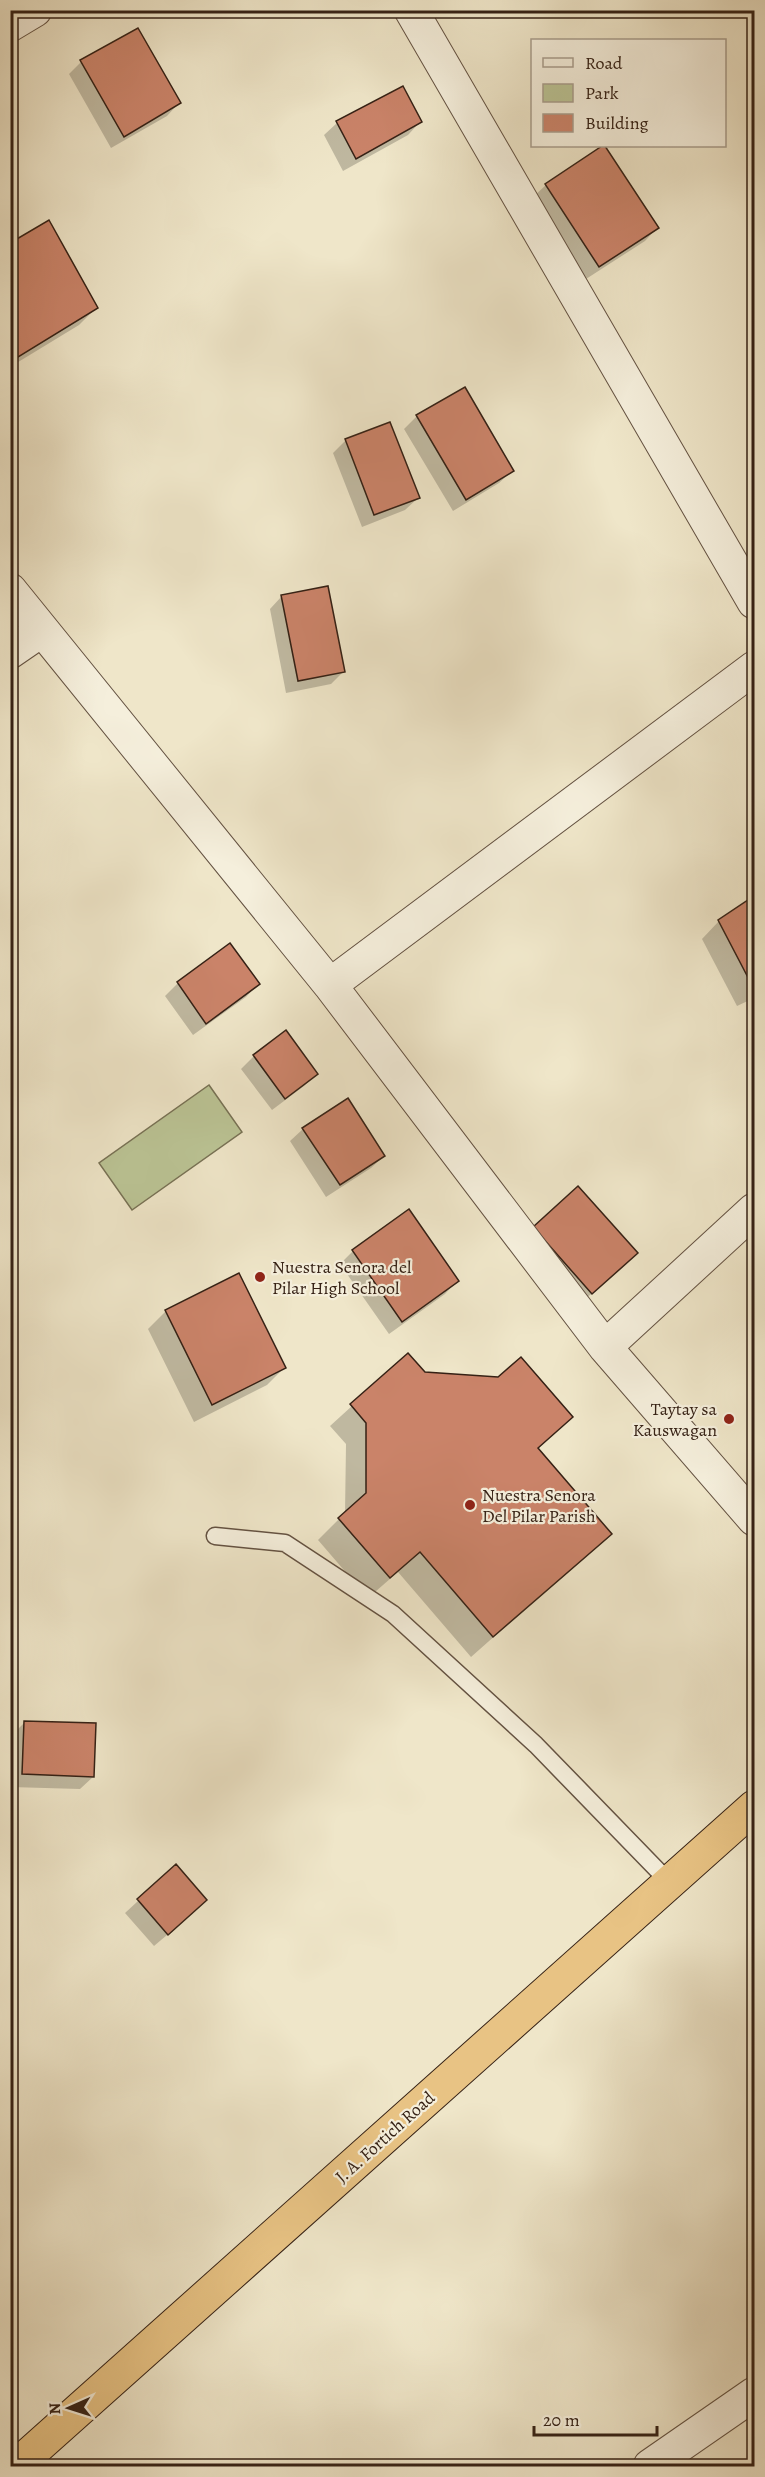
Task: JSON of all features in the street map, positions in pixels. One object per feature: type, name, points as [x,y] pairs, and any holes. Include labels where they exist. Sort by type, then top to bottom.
[{"type":"highway","name":"J. A. Fortich Road","points":[[16,2466],[754,1807]]},
{"type":"street","points":[[10,25],[34,10]]},
{"type":"street","points":[[411,10],[754,602]]},
{"type":"street","points":[[10,590],[330,986],[604,1347],[754,1519]]},
{"type":"street","points":[[10,652],[42,630]]},
{"type":"street","points":[[330,986],[754,668]]},
{"type":"street","points":[[604,1347],[754,1210]]},
{"type":"street","points":[[650,2466],[754,2394]]},
{"type":"lane","points":[[215,1536],[285,1543],[393,1614],[536,1745],[670,1883]]},
{"type":"green space","points":[[209,1085],[242,1132],[132,1210],[99,1163]]},
{"type":"building","points":[[138,28],[181,103],[124,137],[80,60]]},
{"type":"building","points":[[403,86],[422,122],[356,159],[336,121]]},
{"type":"building","points":[[600,147],[606,147],[659,228],[599,267],[545,184]]},
{"type":"building","points":[[49,220],[98,308],[10,362],[10,243]]},
{"type":"building","points":[[465,387],[514,471],[466,500],[416,415]]},
{"type":"building","points":[[390,422],[420,498],[374,515],[345,439]]},
{"type":"building","points":[[328,586],[345,672],[298,681],[281,595]]},
{"type":"building","points":[[754,896],[754,989],[718,920]]},
{"type":"building","points":[[230,943],[260,984],[206,1024],[177,982]]},
{"type":"building","points":[[286,1030],[318,1074],[285,1099],[253,1055]]},
{"type":"building","points":[[348,1098],[385,1156],[340,1185],[302,1128]]},
{"type":"building","points":[[578,1186],[638,1253],[592,1294],[533,1227]]},
{"type":"building","points":[[409,1209],[459,1281],[402,1322],[352,1250]]},
{"type":"building","points":[[239,1273],[286,1368],[212,1405],[165,1310]]},
{"type":"building","name":"Nuestra Senora Del Pilar Parish","points":[[408,1353],[425,1372],[498,1377],[521,1357],[573,1417],[538,1448],[612,1534],[493,1637],[420,1552],[390,1578],[338,1518],[366,1493],[366,1423],[350,1404]]},
{"type":"building","points":[[24,1721],[96,1723],[94,1777],[22,1774]]},
{"type":"building","points":[[176,1864],[207,1900],[168,1935],[137,1899]]},
{"type":"place","name":"Nuestra Senora del Pilar High School","points":[[260,1277]]},
{"type":"place","name":"Taytay sa Kauswagan","points":[[729,1419]]},
{"type":"place","name":"Nuestra Senora Del Pilar Parish","points":[[470,1505]]}]
